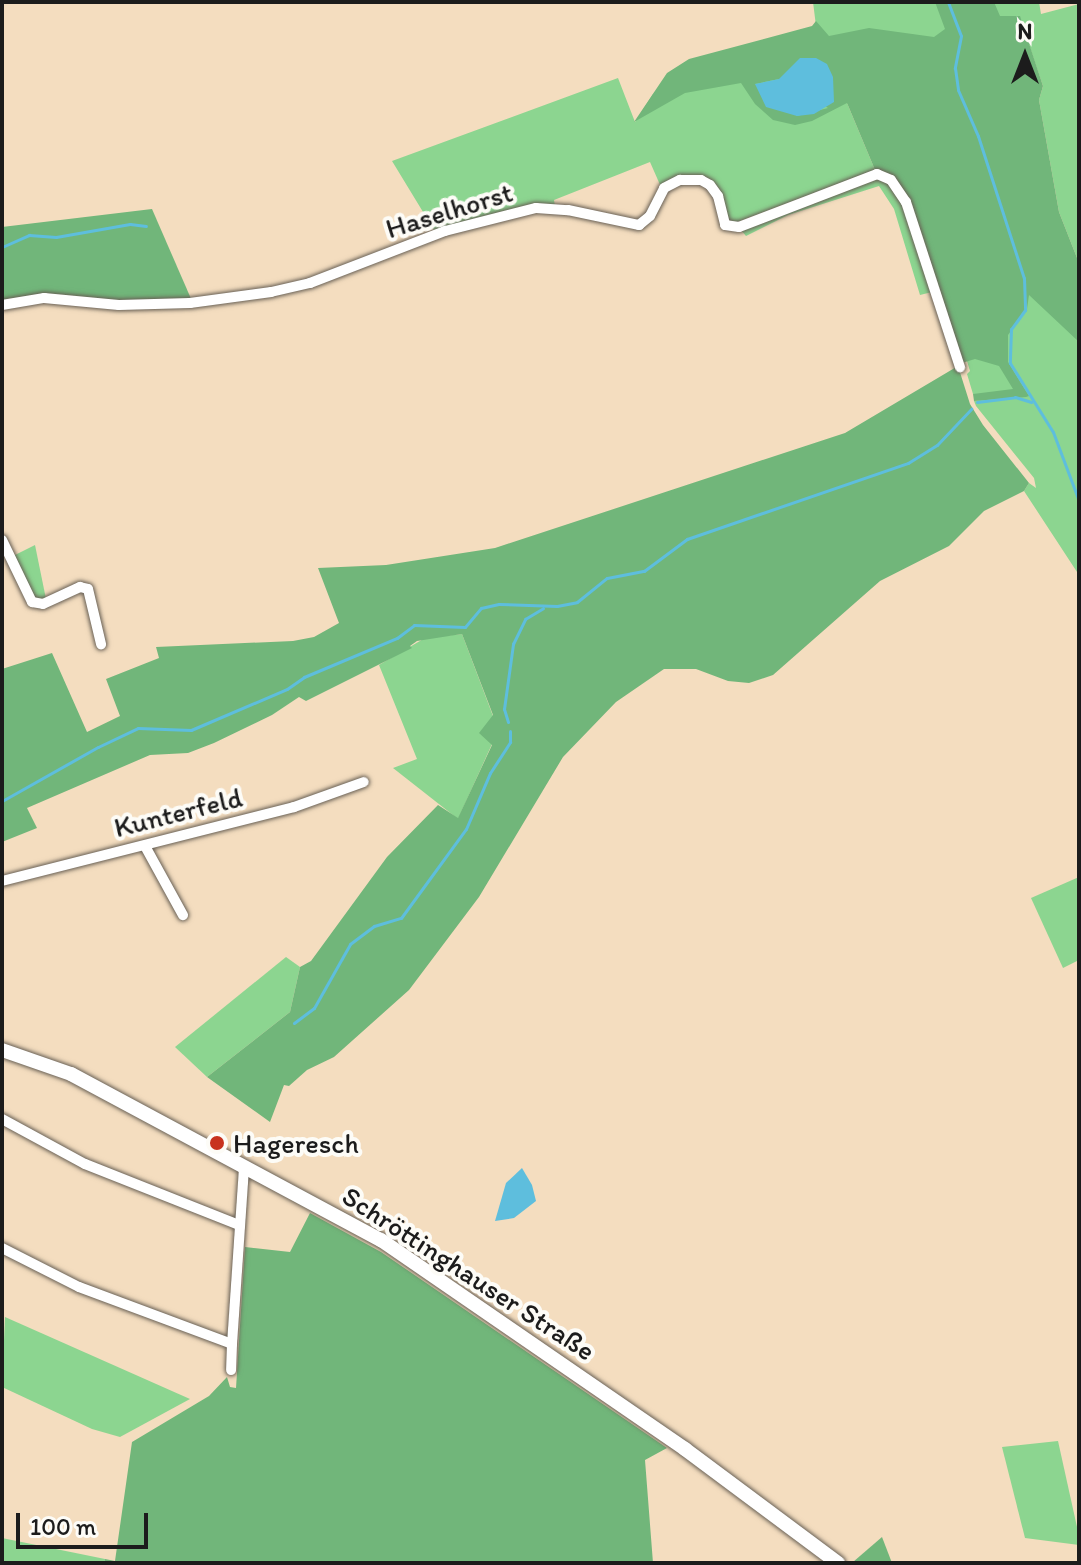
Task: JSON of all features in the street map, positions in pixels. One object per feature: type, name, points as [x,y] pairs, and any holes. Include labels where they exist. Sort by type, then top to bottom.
[{"type":"main road","name":"Schröttinghauser Straße","points":[[2,1050],[71,1074],[394,1249],[697,1457],[838,1563]]},
{"type":"street","name":"Haselhorst","points":[[2,305],[44,298],[119,305],[190,303],[271,292],[310,283],[445,231],[536,208],[568,210],[639,225],[650,216],[664,188],[680,180],[701,180],[710,185],[718,196],[725,225],[739,227],[877,174],[891,180],[906,202],[960,367]]},
{"type":"street","points":[[2,540],[32,602],[43,604],[80,587],[88,589],[101,644]]},
{"type":"street","name":"Kunterfeld","points":[[2,881],[294,807],[364,782]]},
{"type":"street","points":[[145,846],[183,915]]},
{"type":"street","points":[[2,1119],[85,1164],[239,1225]]},
{"type":"street","points":[[231,1370],[244,1166]]},
{"type":"street","points":[[2,1248],[79,1287],[232,1344]]},
{"type":"green space","points":[[813,2],[1039,2],[1041,14],[1079,4],[1079,263],[1059,212],[1039,100],[1043,86],[1020,18],[1039,150],[1079,278],[1079,575],[1024,491],[1029,483],[1036,488],[1034,478],[976,406],[974,401],[980,400],[978,394],[973,394],[967,374],[970,371],[918,202],[847,103],[875,170],[732,224],[702,178],[661,187],[650,162],[554,200],[555,206],[434,230],[392,161],[618,78],[635,122],[653,94],[816,26]]},
{"type":"green space","points":[[935,2],[994,2],[1000,16],[1020,16],[1043,86],[1039,100],[1059,212],[1079,263],[1079,342],[1029,295],[1027,309],[1008,335],[1008,362],[1029,396],[1026,397],[974,401],[973,394],[1013,389],[999,366],[975,359],[962,363],[913,213],[889,174],[875,170],[847,103],[812,121],[795,125],[773,120],[755,104],[741,83],[685,93],[634,122],[667,73],[689,59],[812,26],[816,21],[829,36],[869,28],[934,37],[945,29]],"holes":[[[779,79],[828,108],[797,116],[755,84]]]},
{"type":"green space","points":[[868,178],[883,178],[900,198],[932,292],[920,295],[894,209],[879,186],[788,215],[746,236],[741,230]]},
{"type":"green space","points":[[152,209],[192,301],[2,302],[2,227]]},
{"type":"green space","points":[[958,366],[970,404],[1029,483],[1024,491],[984,511],[949,546],[880,581],[773,675],[749,683],[728,681],[696,669],[664,669],[616,702],[563,757],[479,897],[409,990],[334,1057],[307,1070],[289,1086],[284,1085],[270,1122],[207,1077],[290,1012],[300,967],[311,961],[387,857],[438,805],[458,818],[492,745],[479,733],[493,715],[462,634],[417,641],[410,646],[412,648],[306,701],[299,697],[272,715],[214,743],[188,753],[150,755],[27,808],[37,828],[2,842],[2,669],[52,653],[87,732],[120,716],[106,679],[159,658],[156,647],[293,641],[314,637],[339,623],[318,568],[386,565],[495,548],[845,433]]},
{"type":"green space","points":[[35,545],[46,599],[35,599],[13,556]]},
{"type":"green space","points":[[462,634],[493,716],[492,744],[458,819],[393,768],[417,759],[379,665],[425,638]]},
{"type":"green space","points":[[1079,877],[1079,960],[1063,968],[1031,898]]},
{"type":"green space","points":[[286,957],[300,967],[290,1012],[207,1077],[175,1047]]},
{"type":"green space","points":[[310,1213],[381,1252],[667,1448],[645,1460],[653,1563],[105,1563],[105,1559],[115,1561],[132,1442],[209,1396],[227,1377],[230,1387],[236,1388],[245,1247],[290,1252]]},
{"type":"green space","points":[[5,1317],[190,1399],[120,1437],[92,1429],[2,1387]]},
{"type":"green space","points":[[1058,1441],[1079,1545],[1025,1538],[1002,1447]]},
{"type":"green space","points":[[882,1537],[892,1563],[853,1562]]},
{"type":"green space","points":[[2,1538],[105,1559],[105,1563],[2,1563]]},
{"type":"water","points":[[800,58],[816,58],[827,64],[833,77],[834,102],[814,114],[797,116],[766,107],[755,84],[779,79]]},
{"type":"water","points":[[522,1168],[532,1185],[536,1201],[514,1218],[495,1221],[506,1183]]},
{"type":"waterway","points":[[948,2],[961,36],[955,68],[958,90],[978,136],[1024,278],[1025,310],[1011,329],[1010,363],[1053,432],[1079,501]]},
{"type":"waterway","points":[[2,247],[29,235],[56,237],[130,224],[146,226]]},
{"type":"waterway","points":[[977,402],[1015,397],[1031,402]]},
{"type":"waterway","points":[[2,801],[138,728],[191,730],[397,638],[414,625],[465,627],[481,608],[499,604],[557,606],[577,602],[607,578],[644,571],[687,539],[908,463],[937,445],[971,409]]},
{"type":"waterway","points":[[508,722],[504,709],[513,644],[525,619],[543,608]]},
{"type":"waterway","points":[[294,1023],[314,1008],[350,944],[374,926],[401,918],[466,829],[490,773],[510,742],[510,731]]},
{"type":"place","name":"Hageresch","points":[[217,1143]]}]
